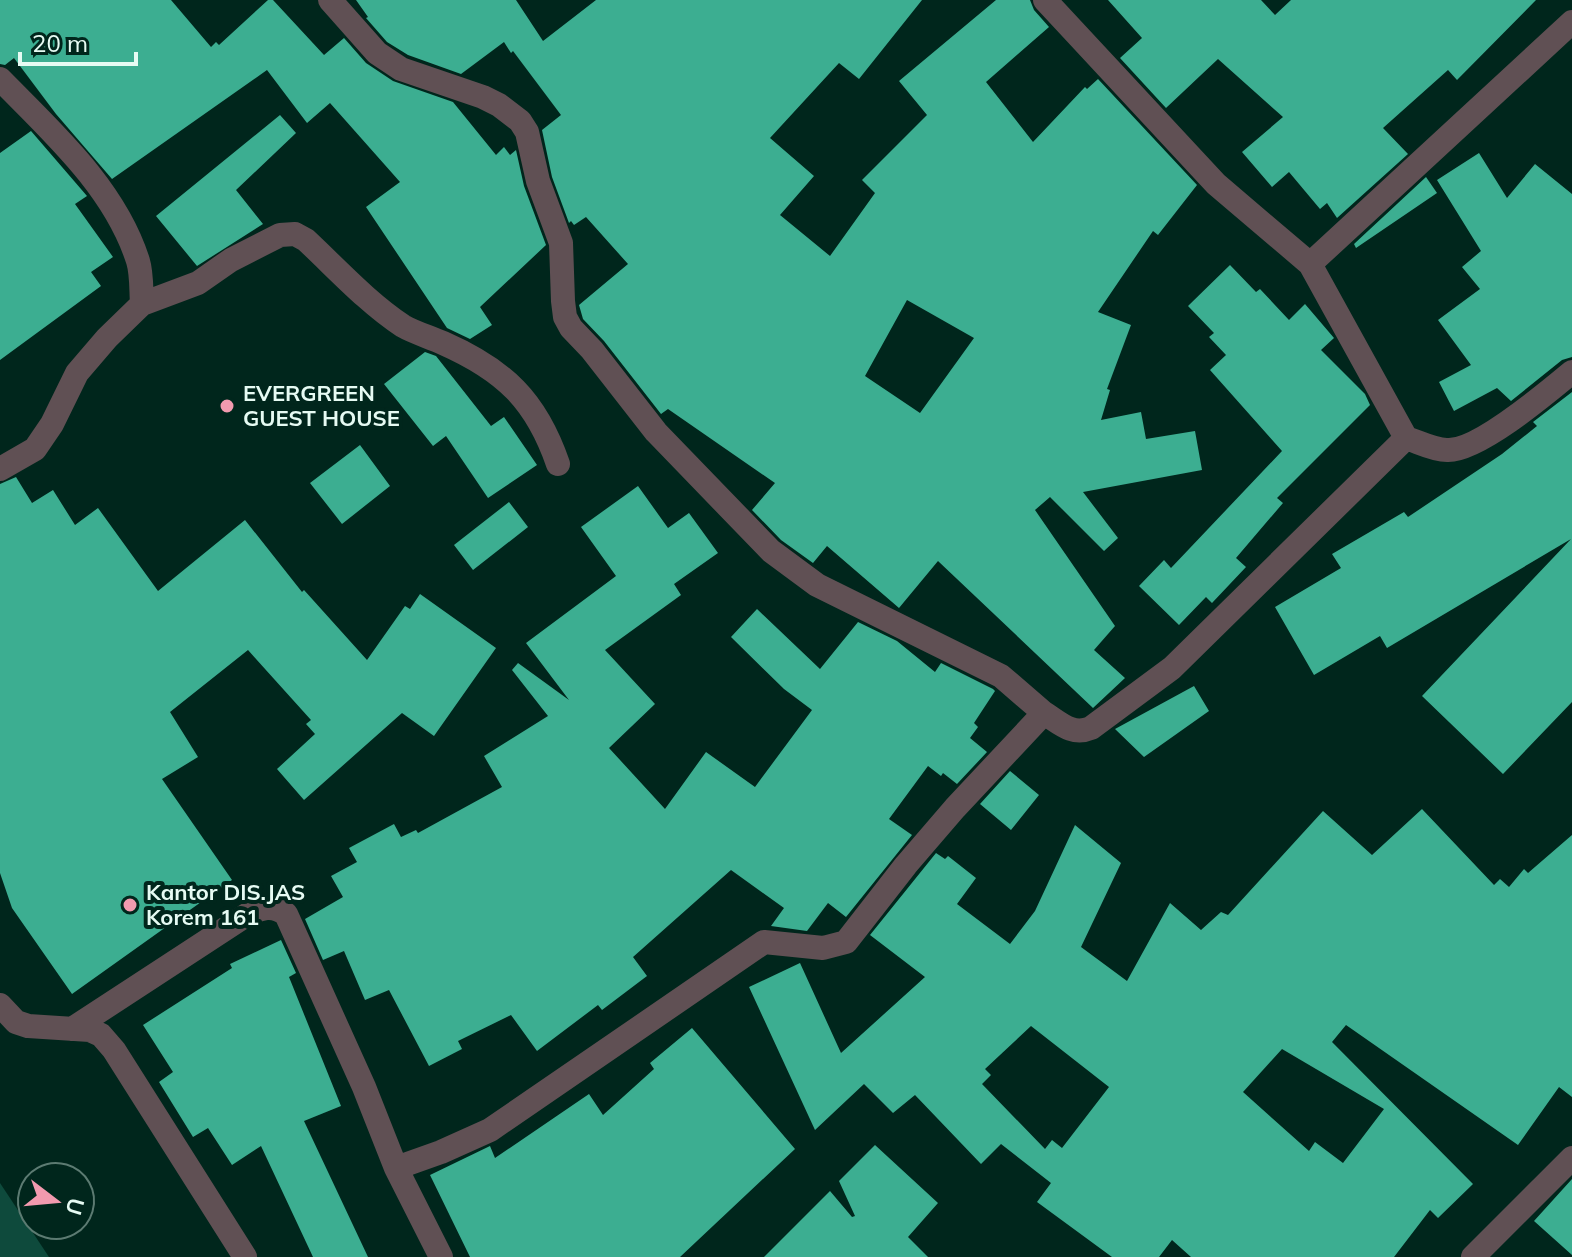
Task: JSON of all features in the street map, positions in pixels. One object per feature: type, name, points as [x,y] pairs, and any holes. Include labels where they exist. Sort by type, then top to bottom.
[{"type":"street","points":[[330,0],[377,53],[401,69],[483,97],[520,121],[527,132],[538,181],[561,243],[563,301],[565,317],[571,328],[656,432],[771,551],[817,585],[1001,676],[1044,713],[1072,731],[1091,728],[1172,668],[1406,438]]},
{"type":"street","points":[[1045,0],[1216,184],[1310,264],[1406,438],[1450,451],[1468,444],[1518,416],[1572,372]]},
{"type":"street","points":[[1310,264],[1572,22]]},
{"type":"street","points":[[0,79],[88,173],[123,222],[139,265],[142,304]]},
{"type":"street","points":[[0,469],[35,449],[52,424],[77,373],[142,304],[198,283],[231,260],[280,235],[295,234],[306,240],[405,327],[476,359],[507,382],[534,411],[548,434],[558,464]]},
{"type":"street","points":[[396,1168],[490,1130],[764,942],[823,948],[846,942],[955,808],[1044,713]]},
{"type":"street","points":[[72,1029],[248,914],[272,906],[279,908],[286,914],[364,1087],[396,1168],[441,1257]]},
{"type":"street","points":[[0,1005],[16,1022],[42,1028],[90,1030],[101,1035],[114,1050],[245,1257]]},
{"type":"street","points":[[1473,1257],[1572,1158]]},
{"type":"green space","points":[[0,1183],[16,1207],[16,1241],[38,1241],[49,1257],[0,1257]]},
{"type":"building","points":[[0,0],[171,0],[211,47],[216,42],[219,45],[268,0],[273,0],[324,55],[344,38],[366,63],[393,81],[453,102],[496,155],[504,147],[510,155],[516,150],[524,186],[546,245],[480,307],[492,325],[470,339],[447,328],[366,207],[400,182],[330,103],[307,123],[267,70],[112,179],[56,114],[14,58],[5,65],[0,64]]},
{"type":"building","points":[[356,0],[516,0],[543,41],[596,0],[922,0],[859,79],[839,63],[770,138],[814,176],[780,215],[830,256],[875,193],[862,180],[927,115],[899,81],[996,0],[1030,0],[1034,10],[1049,27],[986,82],[1033,142],[1085,87],[1087,89],[1098,79],[1197,185],[1158,235],[1153,231],[1098,312],[1131,325],[1107,389],[1110,390],[1101,420],[1141,412],[1146,439],[1195,431],[1202,470],[1083,492],[1118,538],[1104,551],[1050,497],[1035,510],[1115,626],[1094,650],[1125,678],[1093,708],[938,561],[899,608],[827,546],[813,563],[781,540],[752,510],[775,483],[668,409],[661,414],[583,319],[579,305],[628,264],[586,217],[574,225],[571,221],[569,223],[552,177],[542,130],[561,115],[513,51],[511,53],[504,42],[461,74],[408,55],[387,42]],"holes":[[[907,300],[974,338],[920,413],[865,376]]]},
{"type":"building","points":[[1108,0],[1261,0],[1275,15],[1291,0],[1536,0],[1457,80],[1448,70],[1383,128],[1408,154],[1337,218],[1327,203],[1320,209],[1289,172],[1272,187],[1242,152],[1283,117],[1218,59],[1166,108],[1120,58],[1142,38]]},
{"type":"building","points":[[280,115],[296,133],[236,190],[263,224],[197,266],[156,216]]},
{"type":"building","points":[[31,131],[87,196],[75,204],[113,257],[91,272],[101,286],[0,360],[0,153]]},
{"type":"building","points":[[1479,153],[1507,198],[1535,164],[1572,194],[1572,357],[1562,360],[1511,401],[1497,388],[1454,411],[1439,382],[1471,365],[1438,320],[1480,289],[1462,267],[1481,251],[1437,180]]},
{"type":"building","points":[[1426,177],[1437,193],[1356,248],[1354,244]]},
{"type":"building","points":[[1230,265],[1256,292],[1260,289],[1289,320],[1305,304],[1334,338],[1321,350],[1365,394],[1370,405],[1277,498],[1283,503],[1236,558],[1246,567],[1212,603],[1206,597],[1179,625],[1139,586],[1164,560],[1171,568],[1282,451],[1210,370],[1226,355],[1209,337],[1214,333],[1188,306]]},
{"type":"building","points":[[425,352],[436,356],[491,426],[504,417],[537,465],[488,498],[446,436],[433,446],[384,384]]},
{"type":"building","points":[[1572,392],[1572,702],[1503,774],[1422,696],[1571,539],[1387,648],[1380,636],[1314,675],[1275,607],[1341,568],[1332,554],[1404,512],[1408,517],[1502,454],[1537,426],[1533,422]]},
{"type":"building","points":[[360,445],[390,486],[342,524],[310,483]]},
{"type":"building","points":[[16,477],[32,503],[53,490],[75,525],[98,508],[158,591],[245,520],[302,592],[304,590],[367,660],[405,606],[410,609],[420,594],[496,648],[434,736],[402,713],[304,800],[277,769],[315,734],[306,724],[311,720],[248,650],[170,712],[198,757],[162,779],[232,880],[72,994],[12,908],[0,873],[0,484]]},
{"type":"building","points":[[638,486],[668,528],[689,513],[718,553],[674,584],[681,595],[605,650],[655,704],[609,748],[665,809],[706,752],[755,787],[812,710],[784,689],[731,637],[757,609],[820,669],[858,622],[897,641],[935,672],[941,663],[993,689],[995,691],[974,723],[978,727],[970,738],[987,752],[957,784],[928,766],[889,819],[912,835],[846,917],[828,903],[807,931],[771,926],[784,908],[731,870],[633,957],[647,976],[602,1010],[598,1005],[537,1051],[511,1015],[458,1041],[462,1049],[429,1066],[389,990],[365,1000],[344,951],[323,960],[305,919],[343,897],[331,876],[357,862],[349,848],[394,824],[401,837],[416,830],[418,833],[502,787],[484,756],[548,716],[512,670],[518,663],[569,700],[526,643],[616,576],[581,527]]},
{"type":"building","points":[[509,502],[528,527],[473,570],[454,545]]},
{"type":"building","points":[[1194,686],[1209,711],[1144,757],[1115,729]]},
{"type":"building","points":[[1010,771],[1039,795],[1011,830],[980,804]]},
{"type":"building","points":[[1422,809],[1494,885],[1500,879],[1509,887],[1524,869],[1528,873],[1572,835],[1572,1097],[1559,1087],[1518,1145],[1346,1025],[1332,1042],[1473,1184],[1438,1218],[1430,1210],[1394,1257],[1191,1257],[1172,1240],[1159,1257],[1112,1257],[1037,1202],[1051,1183],[1001,1144],[981,1164],[915,1095],[893,1113],[864,1084],[815,1130],[749,987],[800,963],[841,1053],[925,977],[870,935],[936,853],[945,859],[948,856],[976,878],[957,904],[1010,944],[1035,911],[1075,825],[1121,863],[1081,947],[1127,981],[1170,903],[1201,930],[1221,912],[1228,915],[1323,811],[1372,855]],"holes":[[[1031,1026],[1109,1087],[1062,1148],[1052,1140],[1045,1149],[982,1084],[991,1075],[985,1069]],[[1282,1049],[1384,1109],[1343,1163],[1315,1142],[1309,1151],[1243,1092]]]},
{"type":"building","points":[[281,940],[296,973],[289,977],[341,1106],[304,1121],[368,1257],[313,1257],[261,1146],[232,1165],[208,1128],[193,1137],[159,1082],[173,1072],[143,1025],[232,968],[230,964]]},
{"type":"building","points":[[692,1028],[795,1149],[680,1257],[470,1257],[430,1175],[490,1146],[495,1158],[589,1094],[603,1115],[654,1069],[650,1063]]},
{"type":"building","points":[[875,1145],[938,1203],[908,1237],[928,1257],[764,1257],[830,1191],[852,1217],[855,1216],[839,1181]]},
{"type":"building","points":[[1572,1179],[1572,1255],[1534,1221]]},
{"type":"place","name":"EVERGREEN GUEST HOUSE","points":[[227,406]]},
{"type":"place","name":"Kantor DIS.JAS Korem 161","points":[[130,905]]}]
